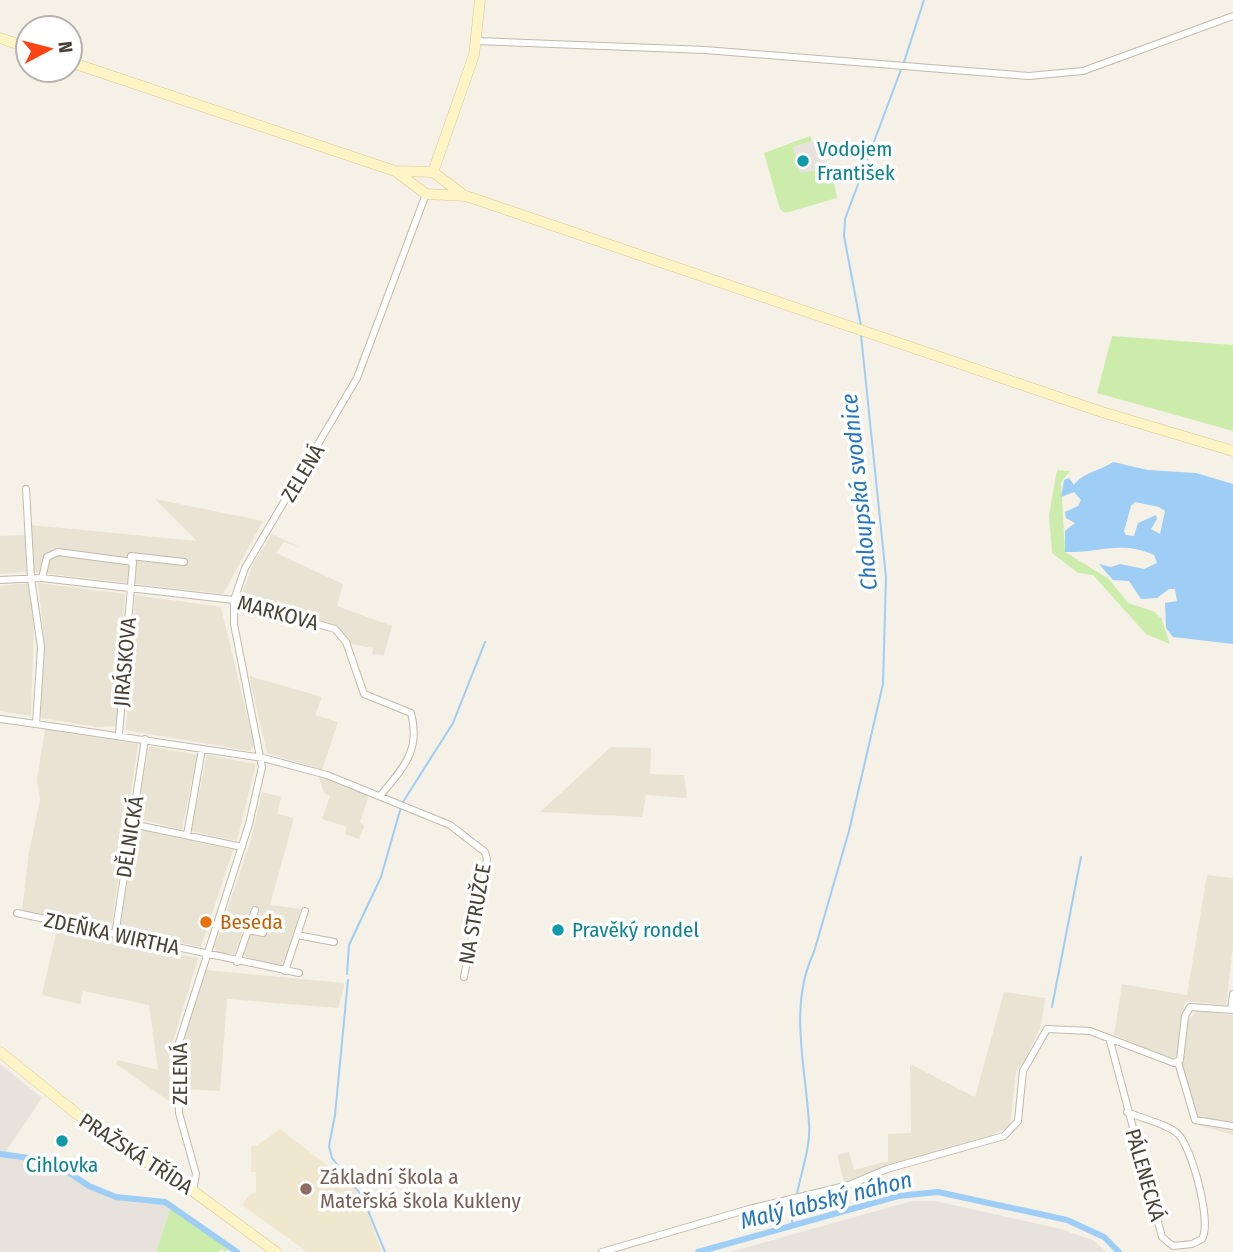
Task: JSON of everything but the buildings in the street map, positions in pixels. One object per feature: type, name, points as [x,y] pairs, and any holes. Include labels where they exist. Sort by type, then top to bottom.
[{"type":"main road","points":[[426,193],[418,183],[431,174],[477,41],[480,0]]},
{"type":"main road","points":[[84,67],[395,172],[426,193],[466,196]]},
{"type":"main road","points":[[395,172],[431,174],[466,196],[1102,412],[1233,451]]},
{"type":"main road","points":[[426,193],[440,187],[431,174]]},
{"type":"main road","name":"PRAŽSKÁ TŘÍDA","points":[[0,1052],[95,1130],[193,1191],[276,1252]]},
{"type":"street","points":[[477,41],[691,49],[1029,76],[1083,71],[1233,16]]},
{"type":"street","name":"ZELENÁ","points":[[193,1191],[196,1170],[179,1112],[177,1049],[242,847],[261,775],[262,758],[237,643],[234,600],[245,568],[357,378],[426,193]]},
{"type":"street","points":[[26,489],[31,578],[41,647],[39,725]]},
{"type":"street","points":[[42,579],[47,557],[58,552],[134,562],[131,589]]},
{"type":"street","points":[[130,562],[131,556],[184,562]]},
{"type":"street","name":"MARKOVA","points":[[0,580],[31,578],[234,600],[335,629],[346,642],[364,694],[411,713],[415,730],[408,762],[380,796]]},
{"type":"street","name":"JIRÁSKOVA","points":[[119,735],[131,589]]},
{"type":"street","name":"JIRÁSKOVA","points":[[0,719],[262,758]]},
{"type":"street","name":"DĚLNICKÁ","points":[[115,935],[145,739]]},
{"type":"street","points":[[187,835],[202,749]]},
{"type":"street","points":[[262,758],[327,775],[380,796]]},
{"type":"street","name":"NA STRUŽCE","points":[[380,796],[450,825],[485,852],[486,874],[464,977]]},
{"type":"street","points":[[132,824],[242,847]]},
{"type":"street","points":[[237,962],[255,910]]},
{"type":"street","points":[[285,971],[305,911]]},
{"type":"street","name":"ZDEŇKA WIRTHA","points":[[17,913],[237,962],[299,973]]},
{"type":"street","points":[[248,930],[263,933]]},
{"type":"street","points":[[297,935],[334,942]]},
{"type":"street","points":[[1233,994],[1232,1010],[1200,1006],[1187,1011],[1178,1062],[1195,1120],[1233,1126]]},
{"type":"street","points":[[603,1252],[749,1209],[849,1185],[887,1169],[1004,1136],[1018,1121],[1023,1070],[1044,1032],[1053,1028],[1090,1031],[1110,1041],[1178,1062]]},
{"type":"street","name":"PÁLENECKÁ","points":[[1110,1041],[1127,1112],[1162,1237],[1173,1246],[1192,1244],[1202,1239],[1206,1222],[1185,1144],[1170,1129],[1127,1112]]},
{"type":"shaded area","points":[[820,139],[828,166],[800,174],[793,147]]},
{"type":"shaded area","points":[[155,499],[263,521],[223,594],[33,572],[31,525],[197,541]]},
{"type":"shaded area","points":[[272,534],[302,548],[284,542],[276,553],[343,584],[337,606],[392,626],[384,655],[372,654],[373,648],[344,643],[324,624],[240,598],[254,562]]},
{"type":"shaded area","points":[[25,535],[27,572],[0,574],[0,536]]},
{"type":"shaded area","points":[[30,583],[34,625],[31,716],[0,711],[0,586]]},
{"type":"shaded area","points":[[38,583],[125,594],[116,726],[97,727],[41,718],[43,629]]},
{"type":"shaded area","points":[[135,595],[221,607],[254,745],[250,751],[126,730]]},
{"type":"shaded area","points":[[249,676],[322,697],[315,715],[338,722],[322,770],[267,753]]},
{"type":"shaded area","points":[[45,729],[138,744],[111,928],[22,910],[29,852],[40,800],[37,779]]},
{"type":"shaded area","points":[[149,746],[197,755],[182,830],[136,818]]},
{"type":"shaded area","points":[[611,747],[651,748],[650,774],[684,775],[687,798],[646,795],[642,817],[540,812]]},
{"type":"shaded area","points":[[207,755],[256,764],[237,841],[191,831]]},
{"type":"shaded area","points":[[318,775],[369,795],[360,822],[364,826],[359,839],[345,834],[347,827],[322,819],[330,796],[324,793]]},
{"type":"shaded area","points":[[262,792],[281,797],[277,814],[294,818],[270,905],[301,909],[283,965],[279,966],[243,955],[250,934],[261,937],[264,931],[253,926],[259,910],[251,907],[235,954],[219,953],[214,948],[250,843]]},
{"type":"shaded area","points":[[137,829],[233,850],[201,947],[119,930]]},
{"type":"shaded area","points":[[1207,875],[1233,878],[1233,946],[1226,1005],[1185,1001],[1177,1058],[1168,1057],[1114,1035],[1122,984],[1187,995]]},
{"type":"shaded area","points":[[57,929],[198,958],[172,1045],[173,1104],[116,1064],[118,1060],[158,1070],[149,1005],[83,991],[80,1004],[42,995]]},
{"type":"shaded area","points":[[206,970],[344,983],[344,988],[338,1008],[227,999],[220,1091],[182,1089],[181,1041]]},
{"type":"shaded area","points":[[1004,992],[1045,998],[1041,1026],[1024,1062],[1016,1071],[1010,1126],[986,1138],[888,1165],[844,1182],[837,1155],[849,1152],[854,1170],[888,1161],[888,1134],[911,1133],[910,1064],[975,1097]]},
{"type":"shaded area","points":[[1197,1011],[1233,1015],[1233,1135],[1195,1124],[1182,1062],[1186,1022]]},
{"type":"shaded area","points":[[0,1064],[42,1098],[6,1151],[51,1161],[111,1197],[148,1200],[171,1207],[156,1252],[0,1252]]},
{"type":"shaded area","name":"Základní škola a Mateřská škola Kukleny","points":[[280,1129],[350,1183],[362,1199],[382,1252],[307,1252],[242,1205],[250,1194],[256,1193],[256,1172],[251,1172],[251,1146],[256,1146]]},
{"type":"shaded area","points":[[912,1201],[935,1201],[1057,1228],[1093,1240],[1106,1252],[730,1252]]},
{"type":"green space","points":[[810,136],[812,141],[793,147],[800,173],[831,167],[837,198],[785,213],[780,209],[764,153]]},
{"type":"green space","points":[[1112,336],[1233,345],[1233,431],[1097,393]]},
{"type":"green space","points":[[1057,470],[1070,471],[1061,482],[1065,552],[1109,579],[1128,603],[1153,611],[1161,618],[1170,644],[1146,634],[1093,575],[1078,573],[1052,553],[1049,515]]},
{"type":"green space","points":[[171,1207],[230,1247],[225,1252],[221,1249],[218,1252],[156,1252]]},
{"type":"water","points":[[1113,462],[1148,470],[1196,473],[1233,484],[1233,644],[1173,637],[1166,628],[1165,603],[1177,601],[1175,589],[1169,589],[1157,598],[1141,599],[1129,581],[1113,580],[1099,564],[1111,567],[1120,564],[1144,569],[1157,563],[1154,555],[1131,548],[1065,552],[1065,531],[1075,523],[1066,518],[1065,512],[1078,506],[1081,500],[1074,492],[1061,497],[1064,480],[1069,478],[1074,485],[1082,477]],"holes":[[[1135,502],[1159,507],[1165,511],[1160,534],[1151,529],[1157,519],[1156,515],[1138,523],[1134,536],[1126,535],[1124,531],[1131,506]]]},
{"type":"waterway","name":"Chaloupská svodnice","points":[[904,62],[924,0]]},
{"type":"waterway","name":"Chaloupská svodnice","points":[[861,326],[844,236],[845,219],[902,67]]},
{"type":"waterway","name":"Chaloupská svodnice","points":[[797,1194],[809,1132],[801,1037],[802,994],[849,831],[883,684],[886,577],[861,335]]},
{"type":"waterway","points":[[403,802],[453,723],[485,642]]},
{"type":"waterway","points":[[347,974],[349,945],[381,877],[401,807]]},
{"type":"waterway","points":[[1052,1007],[1081,857]]},
{"type":"waterway","points":[[348,980],[335,1115],[329,1146],[332,1158],[362,1196],[385,1252]]},
{"type":"waterway","name":"Malý labský náhon","points":[[0,1154],[51,1161],[89,1186],[116,1197],[165,1202],[237,1252]]},
{"type":"waterway","name":"Malý labský náhon","points":[[698,1252],[898,1196],[938,1192],[1067,1220],[1104,1237],[1119,1252]]},
{"type":"waterway","name":"Chaloupská svodnice","points":[[791,1226],[796,1202]]},
{"type":"place","name":"Vodojem František","points":[[803,161]]},
{"type":"place","name":"Beseda","points":[[206,922]]},
{"type":"place","name":"Pravěký rondel","points":[[558,930]]},
{"type":"place","name":"Cihlovka","points":[[62,1141]]},
{"type":"place","name":"Základní škola a Mateřská škola Kukleny","points":[[306,1189]]}]
